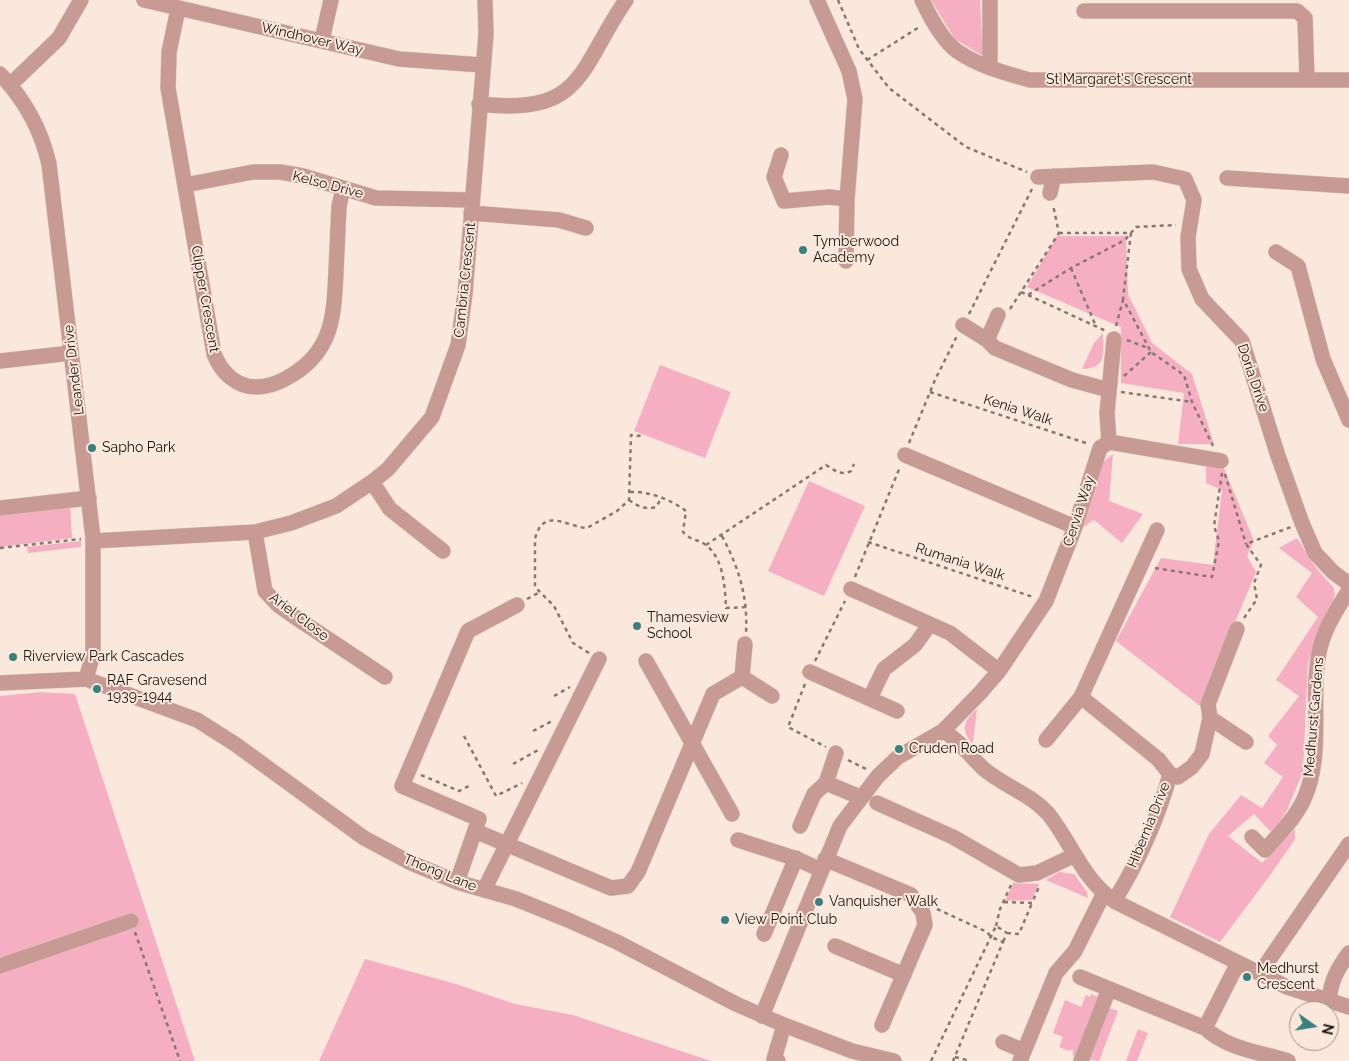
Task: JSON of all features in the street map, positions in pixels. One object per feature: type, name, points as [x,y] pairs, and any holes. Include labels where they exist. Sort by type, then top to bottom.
[{"type":"street","points":[[5,79],[59,38],[81,0]]},
{"type":"street","name":"Windhover Way","points":[[144,0],[398,59],[482,65]]},
{"type":"street","points":[[322,40],[331,0]]},
{"type":"street","name":"Cambria Crescent","points":[[93,540],[255,532],[291,523],[336,506],[372,482],[388,469],[432,417],[458,346],[465,294],[486,34],[485,0]]},
{"type":"street","points":[[479,104],[509,107],[533,105],[552,98],[571,87],[585,71],[626,0]]},
{"type":"street","points":[[816,0],[849,71],[855,99],[847,200],[846,261]]},
{"type":"street","name":"St Margaret's Crescent","points":[[922,0],[932,19],[956,50],[990,68],[1030,80],[1349,80]]},
{"type":"street","points":[[990,0],[990,68]]},
{"type":"street","name":"Clipper Crescent","points":[[178,9],[167,69],[214,354],[223,372],[250,387],[268,386],[296,372],[317,354],[325,341],[332,322],[339,206],[343,189]]},
{"type":"street","points":[[1084,11],[1297,11],[1305,18],[1307,79]]},
{"type":"street","name":"Leander Drive","points":[[5,79],[31,113],[44,141],[50,164],[93,540],[94,654],[86,679]]},
{"type":"street","points":[[781,155],[774,177],[784,201],[829,197],[847,200]]},
{"type":"street","name":"Kelso Drive","points":[[185,185],[253,172],[271,172],[304,176],[376,198],[471,207],[559,220],[586,228]]},
{"type":"street","name":"Doria Drive","points":[[1038,177],[1153,172],[1185,179],[1194,200],[1190,224],[1189,268],[1202,299],[1242,341],[1302,522],[1315,553],[1333,572],[1349,584]]},
{"type":"street","points":[[1050,193],[1054,176]]},
{"type":"street","points":[[1227,178],[1349,186]]},
{"type":"street","points":[[1276,252],[1298,266],[1323,358],[1349,420]]},
{"type":"street","points":[[986,340],[998,315]]},
{"type":"street","points":[[963,325],[995,348],[1072,380],[1109,390]]},
{"type":"street","name":"Cervia Way","points":[[762,1016],[840,826],[860,797],[878,776],[898,757],[943,731],[999,671],[1046,601],[1104,445],[1114,337]]},
{"type":"street","points":[[0,361],[71,353]]},
{"type":"street","points":[[1104,445],[1221,461]]},
{"type":"street","points":[[905,455],[1075,527]]},
{"type":"street","points":[[372,482],[390,509],[443,550]]},
{"type":"street","points":[[0,508],[89,498]]},
{"type":"street","points":[[1046,740],[1081,697],[1157,530]]},
{"type":"street","name":"Ariel Close","points":[[255,532],[265,591],[278,605],[384,677]]},
{"type":"street","points":[[850,589],[958,638],[999,671]]},
{"type":"street","name":"Medhurst Gardens","points":[[1252,837],[1265,850],[1293,819],[1305,797],[1312,772],[1320,647],[1334,615],[1349,590]]},
{"type":"street","points":[[517,605],[468,631],[402,786],[477,825],[507,845],[611,888],[628,886],[638,872],[714,692],[742,677]]},
{"type":"street","points":[[870,698],[884,670],[914,645],[930,624]]},
{"type":"street","points":[[1170,774],[1178,777],[1192,767],[1202,754],[1210,718],[1208,704],[1237,629]]},
{"type":"street","points":[[742,677],[745,644]]},
{"type":"street","points":[[484,890],[599,659]]},
{"type":"street","points":[[646,661],[732,814]]},
{"type":"street","points":[[810,672],[897,711]]},
{"type":"street","points":[[742,677],[772,696]]},
{"type":"street","name":"Thong Lane","points":[[0,682],[86,679],[197,720],[235,744],[364,838],[409,862],[457,882],[550,912],[617,942],[762,1016],[852,1051],[894,1061]]},
{"type":"street","name":"Hibernia Drive","points":[[1022,1056],[1056,973],[1075,951],[1109,897],[1130,874],[1165,793],[1170,774],[1158,759],[1081,697]]},
{"type":"street","points":[[1210,718],[1246,742]]},
{"type":"street","points":[[943,731],[960,743],[986,771],[1041,806],[1056,825],[1093,883],[1109,897],[1287,987],[1349,1007]]},
{"type":"street","points":[[800,826],[814,794],[826,783],[836,753]]},
{"type":"street","points":[[826,783],[860,797]]},
{"type":"street","points":[[877,803],[953,837],[1016,874],[1027,876],[1037,873],[1074,855]]},
{"type":"street","points":[[457,882],[477,825]]},
{"type":"street","points":[[738,840],[796,858],[823,864],[911,896],[915,900],[923,913],[925,925],[882,1025]]},
{"type":"street","points":[[1260,973],[1349,844]]},
{"type":"street","points":[[764,934],[796,858]]},
{"type":"street","points":[[0,966],[131,921]]},
{"type":"street","points":[[835,946],[904,975]]},
{"type":"street","points":[[1328,1000],[1336,970],[1349,953]]},
{"type":"street","points":[[1205,1028],[1238,963]]},
{"type":"street","points":[[1080,977],[1205,1028],[1214,1037],[1228,1044],[1288,1061]]},
{"type":"street","points":[[1081,1061],[1109,989]]},
{"type":"street","points":[[778,1061],[774,1059],[784,1025]]},
{"type":"street","points":[[1003,1042],[1022,1056]]},
{"type":"path","points":[[838,0],[859,50],[889,88],[966,146],[1038,177],[930,392],[850,589],[810,672],[788,727],[878,776]]},
{"type":"path","points":[[867,60],[932,19]]},
{"type":"path","points":[[998,315],[1012,308],[1059,233],[1050,193]]},
{"type":"path","points":[[1028,295],[1071,268],[1125,240],[1136,226],[1190,224]]},
{"type":"path","points":[[1059,233],[1131,234]]},
{"type":"path","points":[[1114,337],[1123,299],[1131,234]]},
{"type":"path","points":[[1071,268],[1095,326]]},
{"type":"path","points":[[1021,292],[1095,326],[1114,337],[1148,348]]},
{"type":"path","points":[[1123,299],[1151,352],[1184,374],[1192,402],[1221,461]]},
{"type":"path","points":[[1109,390],[1151,352]]},
{"type":"path","points":[[1109,390],[1192,402]]},
{"type":"path","name":"Kenia Walk","points":[[930,392],[1104,445]]},
{"type":"path","points":[[599,659],[573,643],[554,606],[535,587],[536,532],[546,523],[558,520],[587,528],[617,511],[629,500],[631,435],[639,436],[643,433]]},
{"type":"path","points":[[706,546],[826,465],[836,472],[843,474],[851,471],[854,464]]},
{"type":"path","points":[[1141,566],[1212,577],[1219,541],[1214,526],[1223,466],[1246,544],[1261,565],[1254,583],[1257,599],[1237,629]]},
{"type":"path","points":[[630,492],[644,493],[661,498],[675,503],[686,511],[682,532],[690,540],[706,546],[720,566],[726,608],[747,608]]},
{"type":"path","points":[[629,500],[639,507],[653,508],[656,507],[661,498]]},
{"type":"path","points":[[1246,544],[1302,522]]},
{"type":"path","points":[[722,536],[740,576],[747,608],[745,644]]},
{"type":"path","points":[[0,548],[93,540]]},
{"type":"path","name":"Rumania Walk","points":[[868,542],[1046,601]]},
{"type":"path","points":[[464,736],[496,796],[542,772]]},
{"type":"path","points":[[513,764],[559,739]]},
{"type":"path","points":[[422,775],[459,791],[469,786]]},
{"type":"path","points":[[931,1061],[996,926],[1016,874]]},
{"type":"path","points":[[996,926],[1007,932],[1019,934],[1040,884]]},
{"type":"path","points":[[915,900],[987,932],[991,937],[1003,942]]},
{"type":"path","points":[[1004,902],[1032,903]]},
{"type":"path","points":[[131,921],[180,1061]]},
{"type":"path","points":[[953,1061],[1007,932]]},
{"type":"path","points":[[955,1057],[970,1061]]},
{"type":"shaded area","points":[[931,0],[980,0],[983,56],[955,39]]},
{"type":"shaded area","points":[[1057,236],[1126,236],[1128,294],[1152,343],[1192,374],[1214,444],[1178,444],[1184,393],[1121,383],[1121,327],[1027,287]]},
{"type":"shaded area","points":[[1103,333],[1103,352],[1100,362],[1096,366],[1082,369],[1094,343]]},
{"type":"shaded area","points":[[660,365],[731,392],[705,458],[634,431]]},
{"type":"shaded area","points":[[1113,454],[1109,501],[1143,514],[1122,543],[1094,520],[1082,528],[1101,464]]},
{"type":"shaded area","points":[[1206,463],[1223,466],[1254,541],[1247,556],[1256,572],[1200,706],[1116,641],[1161,558],[1213,565],[1222,490],[1206,483]]},
{"type":"shaded area","points":[[809,481],[865,506],[824,596],[768,571]]},
{"type":"shaded area","points":[[70,504],[72,538],[0,547],[0,513]]},
{"type":"shaded area","points":[[1297,538],[1316,568],[1334,588],[1335,595],[1308,662],[1303,772],[1287,810],[1275,830],[1270,831],[1254,814],[1228,836],[1262,863],[1295,829],[1295,839],[1220,942],[1170,917],[1209,834],[1241,795],[1262,808],[1283,777],[1264,763],[1277,745],[1268,736],[1299,696],[1276,680],[1318,617],[1296,597],[1312,573],[1279,548]]},
{"type":"shaded area","points":[[81,541],[81,547],[28,553],[27,547]]},
{"type":"shaded area","points":[[40,692],[75,694],[195,1061],[0,1061],[0,696]]},
{"type":"shaded area","points":[[977,709],[972,743],[966,733],[965,725],[969,717]]},
{"type":"shaded area","points":[[1059,872],[1074,874],[1087,892],[1088,898],[1046,880]]},
{"type":"shaded area","points":[[1013,883],[1039,884],[1032,900],[1005,901]]},
{"type":"shaded area","points":[[365,959],[456,984],[515,1004],[573,1015],[711,1061],[319,1061]]},
{"type":"shaded area","points":[[1091,994],[1099,997],[1079,1058],[1073,1056],[1073,1049],[1069,1051],[1059,1047],[1063,1037],[1053,1033],[1065,1000],[1081,1007],[1086,995],[1090,997]]},
{"type":"shaded area","points":[[1109,1008],[1118,1011],[1099,1061],[1087,1059]]},
{"type":"shaded area","points":[[1138,1029],[1148,1033],[1137,1061],[1126,1061]]},
{"type":"place","name":"Tymberwood Academy","points":[[803,250]]},
{"type":"place","name":"Sapho Park","points":[[92,448]]},
{"type":"place","name":"Thamesview School","points":[[637,626]]},
{"type":"place","name":"Riverview Park Cascades","points":[[13,657]]},
{"type":"place","name":"RAF Gravesend 1939-1944","points":[[97,689]]},
{"type":"place","name":"Cruden Road","points":[[899,749]]},
{"type":"place","name":"Vanquisher Walk","points":[[819,902]]},
{"type":"place","name":"View Point Club","points":[[725,920]]},
{"type":"place","name":"Medhurst Crescent","points":[[1247,977]]}]
